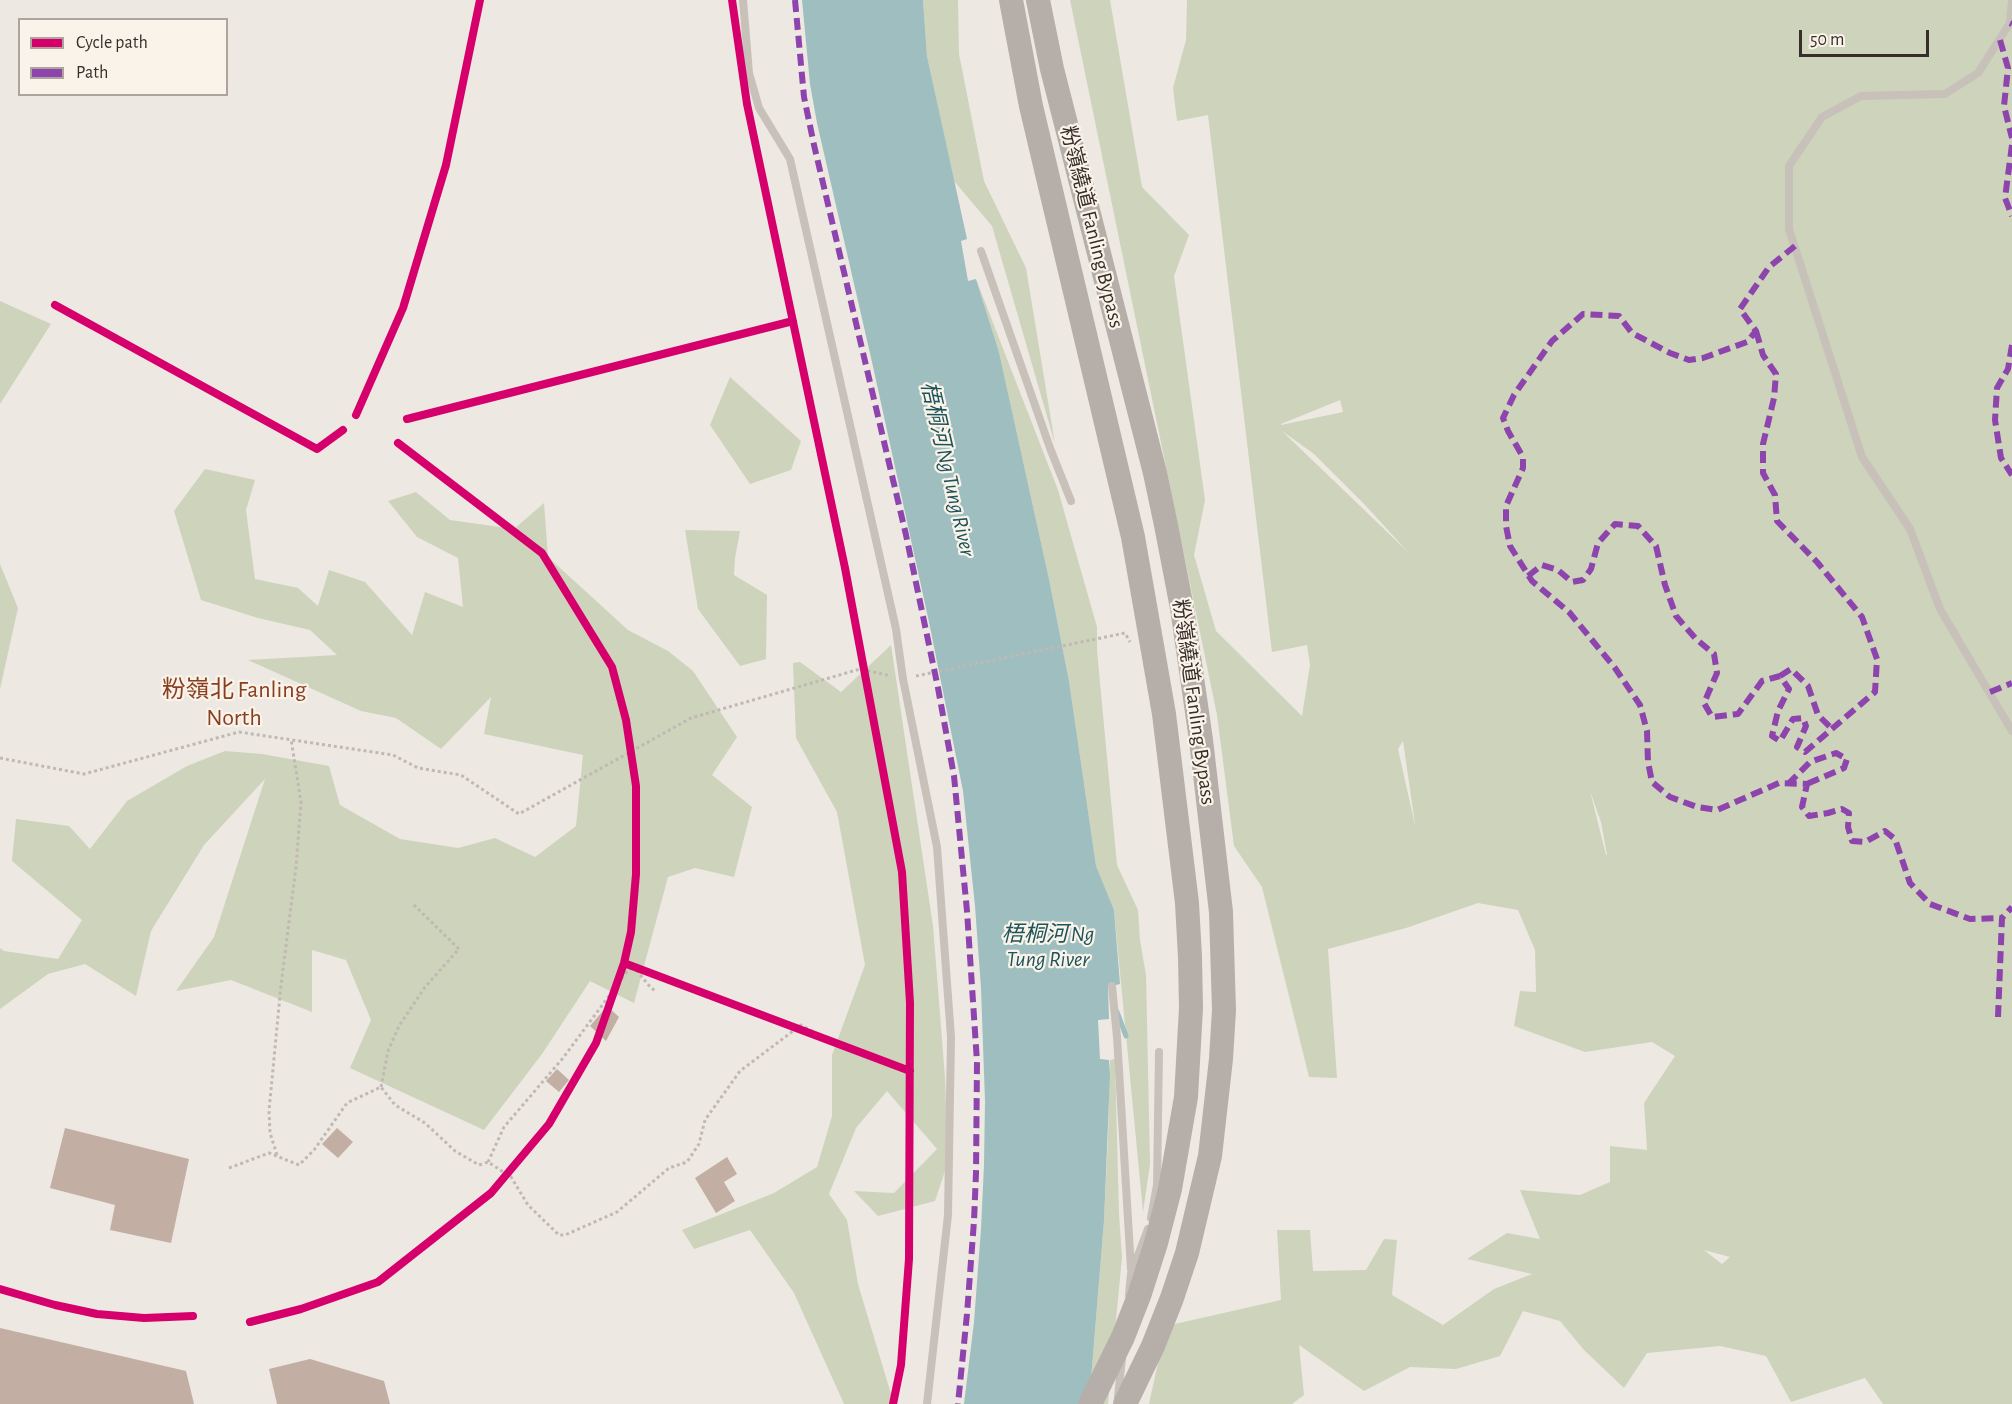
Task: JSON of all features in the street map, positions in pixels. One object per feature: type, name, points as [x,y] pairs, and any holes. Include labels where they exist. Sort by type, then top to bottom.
[{"type":"main road","name":"粉嶺繞道 Fanling Bypass","points":[[1011,0],[1020,54],[1135,549],[1164,714],[1191,957],[1191,1008],[1186,1097],[1170,1189],[1139,1296],[1123,1337],[1090,1404]]},
{"type":"main road","name":"粉嶺繞道 Fanling Bypass","points":[[1038,0],[1047,48],[1155,473],[1166,525],[1182,608],[1201,740],[1222,932],[1224,1010],[1217,1108],[1208,1165],[1187,1253],[1172,1298],[1153,1346],[1125,1404]]},
{"type":"lane","points":[[743,0],[749,73],[759,108],[790,159],[907,678],[937,847],[951,1037],[948,1215],[927,1404]]},
{"type":"lane","points":[[2012,0],[2010,23],[1978,73],[1945,94],[1861,96],[1822,117],[1789,166],[1789,229],[1862,457],[1910,530],[1940,609],[2012,730]]},
{"type":"lane","points":[[981,251],[1050,448],[1071,501]]},
{"type":"lane","points":[[1112,986],[1131,1274],[1118,1404]]},
{"type":"lane","points":[[1131,1274],[1150,1225],[1157,1185],[1159,1052]]},
{"type":"path","points":[[0,758],[84,774],[239,732],[393,755],[418,768],[461,775],[519,814],[692,718],[860,669],[907,678],[1103,638]]},
{"type":"path","points":[[277,1155],[270,1133],[270,1101],[301,802],[291,739]]},
{"type":"path","points":[[412,904],[459,948],[425,987],[399,1026],[388,1052],[381,1087],[395,1105],[425,1123],[455,1151],[479,1165],[488,1162],[504,1127],[563,1058],[632,965],[657,992]]},
{"type":"path","points":[[488,1162],[511,1177],[528,1205],[559,1235],[565,1235],[617,1212],[669,1168],[687,1162],[699,1144],[705,1120],[740,1071],[801,1025],[821,1036]]},
{"type":"path","points":[[229,1168],[269,1153],[299,1165],[315,1150],[347,1103],[381,1087]]},
{"type":"green space","points":[[923,0],[958,0],[959,54],[984,181],[1026,268],[1055,444],[992,226],[954,181],[927,56]]},
{"type":"green space","points":[[1070,0],[1110,0],[1142,187],[1189,235],[1174,276],[1205,500],[1194,555],[1216,631],[1302,716],[1310,665],[1307,645],[1272,652],[1208,115],[1177,121],[1173,88],[1186,40],[1187,0],[2012,0],[2012,1404],[1883,1404],[1865,1378],[1791,1402],[1766,1356],[1720,1346],[1647,1353],[1624,1388],[1584,1350],[1560,1321],[1523,1311],[1500,1356],[1456,1369],[1410,1367],[1364,1391],[1299,1345],[1304,1395],[1292,1404],[1149,1404],[1166,1326],[1281,1300],[1277,1230],[1310,1230],[1313,1271],[1366,1270],[1384,1239],[1397,1240],[1392,1295],[1443,1325],[1494,1289],[1532,1274],[1467,1259],[1507,1233],[1540,1239],[1520,1190],[1580,1195],[1610,1182],[1610,1146],[1647,1150],[1644,1103],[1675,1056],[1652,1042],[1585,1052],[1514,1026],[1520,991],[1536,992],[1535,950],[1518,910],[1478,903],[1406,928],[1328,949],[1337,1078],[1309,1077],[1262,887],[1234,846],[1217,715]],"holes":[[[1340,400],[1343,412],[1281,424]],[[1282,431],[1314,454],[1408,552]],[[1403,741],[1415,825],[1398,749]],[[1590,791],[1601,822],[1606,855]],[[1704,1250],[1730,1257],[1722,1264]]]},
{"type":"green space","points":[[976,279],[1058,490],[1097,627],[1097,650],[1117,865],[1138,910],[1146,975],[1150,1164],[1143,1212],[1114,910],[1096,867],[1069,681],[1049,579],[999,352]]},
{"type":"green space","points":[[0,301],[51,324],[0,404]]},
{"type":"green space","points":[[730,377],[801,441],[791,470],[750,484],[710,425]]},
{"type":"green space","points":[[205,469],[255,480],[246,510],[255,579],[298,588],[318,606],[329,570],[365,582],[412,635],[425,592],[463,607],[458,558],[417,537],[388,501],[416,492],[450,520],[514,529],[544,503],[548,557],[628,630],[668,651],[693,671],[737,737],[712,775],[752,807],[734,877],[695,868],[668,877],[634,1003],[590,981],[542,1054],[484,1130],[350,1068],[371,1020],[346,960],[312,950],[312,1012],[231,980],[176,991],[214,937],[265,779],[204,845],[151,931],[136,996],[85,964],[48,974],[0,1009],[0,948],[4,951],[58,959],[82,920],[12,861],[16,819],[69,826],[90,849],[127,801],[187,766],[225,751],[262,754],[329,766],[340,805],[400,839],[458,848],[495,838],[535,857],[576,826],[583,755],[484,734],[491,697],[441,749],[396,718],[361,711],[248,660],[337,655],[310,630],[258,618],[201,600],[174,511]]},
{"type":"green space","points":[[685,530],[740,531],[734,575],[767,595],[766,659],[740,666],[698,609]]},
{"type":"green space","points":[[0,564],[18,608],[0,689]]},
{"type":"green space","points":[[891,645],[933,926],[945,1077],[948,1162],[935,1201],[878,1216],[854,1191],[894,1193],[937,1149],[887,1091],[856,1128],[829,1194],[847,1220],[858,1284],[894,1404],[844,1404],[794,1293],[750,1230],[694,1249],[682,1230],[774,1193],[817,1167],[832,1116],[832,1055],[865,965],[837,812],[796,738],[793,663],[800,662],[841,692]]},
{"type":"green space","points":[[1115,1059],[1122,1257],[1108,1404],[1089,1404],[1104,1221],[1110,1060]]},
{"type":"water","name":"梧桐河 Ng Tung River","points":[[802,0],[923,0],[927,56],[967,239],[961,241],[968,281],[976,279],[999,352],[1049,579],[1069,681],[1096,866],[1114,910],[1120,984],[1108,987],[1109,1019],[1098,1020],[1100,1059],[1109,1060],[1110,1075],[1104,1221],[1089,1404],[964,1404],[974,1322],[981,1229],[985,1101],[981,988],[963,791],[929,622],[817,123],[810,84]]},
{"type":"building","points":[[607,1006],[619,1017],[606,1041],[590,1026]]},
{"type":"building","points":[[557,1069],[569,1080],[559,1092],[546,1081]]},
{"type":"building","points":[[65,1128],[189,1159],[171,1243],[110,1230],[115,1205],[50,1188]]},
{"type":"building","points":[[337,1128],[353,1142],[338,1158],[322,1144]]},
{"type":"building","points":[[727,1157],[737,1174],[724,1182],[735,1201],[716,1213],[695,1178]]},
{"type":"building","points":[[0,1328],[186,1371],[194,1404],[0,1404]]},
{"type":"building","points":[[310,1359],[384,1381],[390,1404],[277,1404],[269,1369]]},
{"type":"waterway","points":[[1117,1012],[1126,1036]]},
{"type":"marked path","points":[[795,0],[804,97],[906,535],[954,776],[967,911],[977,1062],[974,1221],[958,1404]]},
{"type":"marked path","points":[[2000,40],[2008,68],[2004,106],[2012,138]]},
{"type":"marked path","points":[[2012,145],[2005,198],[2012,216]]},
{"type":"marked path","points":[[1795,246],[1769,267],[1740,309],[1756,331],[1747,342],[1703,358],[1689,360],[1670,353],[1632,333],[1619,316],[1583,314],[1552,341],[1514,395],[1503,418],[1523,457],[1523,468],[1506,506],[1506,526],[1510,546],[1532,581],[1569,612],[1615,668],[1640,705],[1647,731],[1648,762],[1652,782],[1670,797],[1697,807],[1717,810],[1779,783],[1807,784],[1802,807],[1809,816],[1842,809],[1849,813],[1848,827],[1852,841],[1865,842],[1885,831],[1895,839],[1910,883],[1930,904],[1970,919],[2002,918]]},
{"type":"marked path","points":[[1528,576],[1542,565],[1558,570],[1572,582],[1583,580],[1591,569],[1598,543],[1615,524],[1638,526],[1656,546],[1665,585],[1676,616],[1696,639],[1714,654],[1717,673],[1704,703],[1712,717],[1738,714],[1762,681],[1780,676],[1789,689],[1778,711],[1772,736],[1780,741],[1793,719],[1803,718],[1806,726],[1797,747],[1805,752],[1875,692],[1877,659],[1862,617],[1817,562],[1777,521],[1775,495],[1763,473],[1763,444],[1774,398],[1776,374],[1763,355],[1756,331]]},
{"type":"marked path","points":[[2012,345],[2008,369],[1997,388],[1995,420],[2001,458],[2012,475]]},
{"type":"marked path","points":[[1780,676],[1791,669],[1808,686],[1818,715],[1832,729]]},
{"type":"marked path","points":[[1990,692],[2012,683]]},
{"type":"marked path","points":[[1788,784],[1810,762],[1836,753],[1847,759],[1844,768],[1807,784]]},
{"type":"marked path","points":[[1998,1017],[2002,918],[2012,907]]},
{"type":"cycle path","points":[[356,415],[403,308],[446,165],[480,0]]},
{"type":"cycle path","points":[[732,0],[747,104],[845,568],[902,872],[910,1003],[909,1259],[901,1365],[893,1404]]},
{"type":"cycle path","points":[[55,305],[317,449],[343,430]]},
{"type":"cycle path","points":[[407,419],[793,321]]},
{"type":"cycle path","points":[[250,1322],[301,1309],[378,1282],[491,1193],[549,1124],[596,1043],[624,963],[631,932],[636,874],[636,786],[626,720],[612,667],[542,553],[398,443]]},
{"type":"cycle path","points":[[624,963],[910,1071]]},
{"type":"cycle path","points":[[0,1289],[97,1314],[144,1318],[193,1316]]},
{"type":"district","name":"粉嶺北 Fanling North","points":[[234,704]]}]
